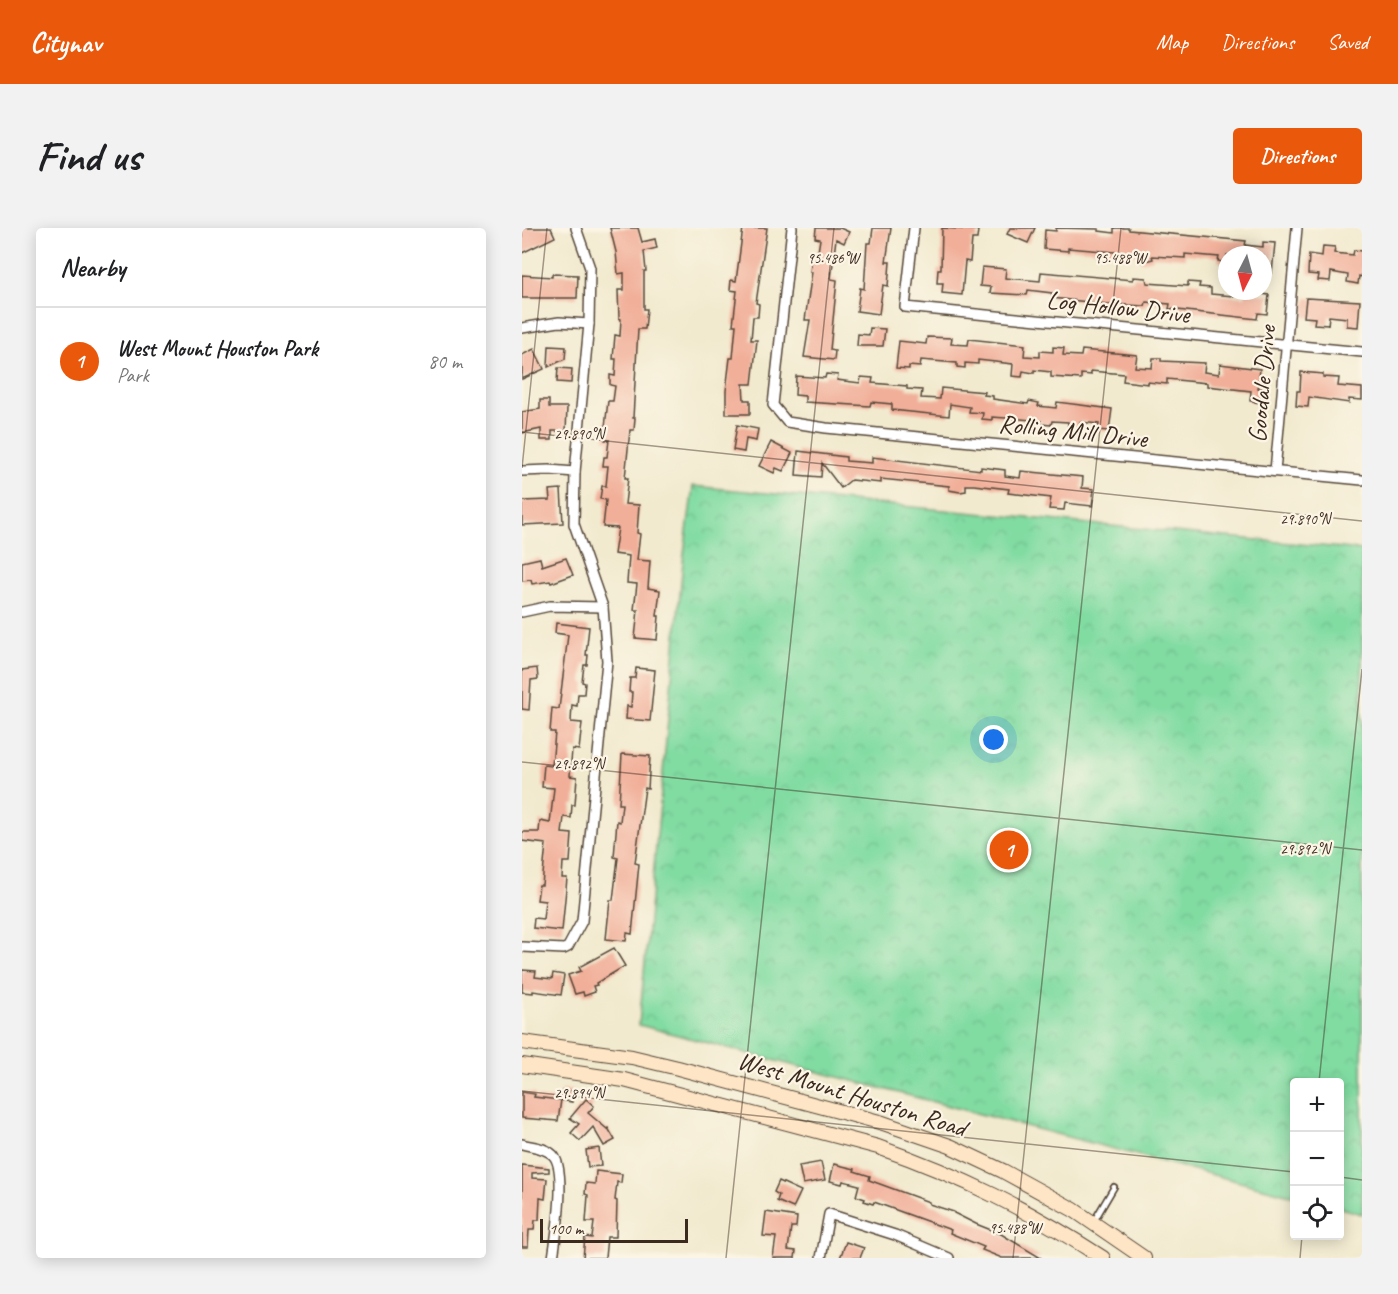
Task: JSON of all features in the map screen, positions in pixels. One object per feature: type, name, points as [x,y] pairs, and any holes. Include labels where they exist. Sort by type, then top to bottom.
[{"type":"main road","name":"West Mount Houston Road","points":[[522,1042],[632,1057],[678,1068],[883,1123],[950,1146],[1003,1171],[1074,1210],[1144,1258]]},
{"type":"main road","name":"West Mount Houston Road","points":[[522,1065],[624,1080],[878,1147],[992,1193],[1062,1231],[1103,1258]]},
{"type":"street","points":[[522,947],[564,949],[568,947],[582,921],[607,661],[603,608],[574,524],[575,472],[589,324],[590,268],[576,228]]},
{"type":"street","name":"Rolling Mill Drive","points":[[792,228],[773,405],[787,422],[826,428],[1362,480]]},
{"type":"street","name":"Log Hollow Drive","points":[[914,228],[905,307],[1362,352]]},
{"type":"street","name":"Goodale Drive","points":[[1275,471],[1297,228]]},
{"type":"street","points":[[522,328],[559,322],[589,324]]},
{"type":"street","points":[[522,471],[575,472]]},
{"type":"street","points":[[522,612],[550,606],[603,608]]},
{"type":"street","points":[[522,1144],[540,1148],[554,1156],[560,1171],[559,1206],[553,1258]]},
{"type":"street","points":[[821,1258],[829,1214],[895,1234],[949,1258]]},
{"type":"lane","points":[[1093,1223],[1114,1187]]},
{"type":"green space","points":[[693,486],[1362,550],[1362,1214],[1344,1209],[1344,1078],[1290,1078],[1290,1195],[639,1025],[683,562]]},
{"type":"building","points":[[522,228],[551,228],[555,237],[522,253]]},
{"type":"building","points":[[610,228],[638,228],[642,242],[655,239],[657,248],[644,251],[646,271],[644,271],[644,309],[647,309],[645,329],[638,329],[633,418],[635,418],[634,430],[630,430],[625,504],[639,505],[637,533],[640,534],[637,560],[650,561],[648,588],[660,590],[657,640],[635,638],[638,610],[634,610],[637,584],[627,583],[629,556],[614,554],[618,528],[603,527],[606,500],[600,499],[602,486],[606,486],[608,466],[603,466],[604,457],[607,457],[609,440],[605,440],[605,427],[608,401],[613,401],[615,386],[610,385],[610,375],[615,376],[616,359],[613,359],[615,335],[620,336],[618,290],[624,290],[624,273],[618,274]]},
{"type":"building","points":[[743,228],[767,228],[756,303],[759,304],[758,317],[753,317],[751,340],[757,340],[752,384],[743,384],[744,400],[750,400],[750,414],[726,414],[726,391],[730,358],[733,358],[736,325],[733,325],[737,291],[730,290],[731,280],[736,281]]},
{"type":"building","points":[[816,228],[840,228],[849,232],[844,243],[836,239],[831,279],[837,280],[830,350],[835,351],[834,360],[804,357],[810,320],[805,320],[812,257],[817,258],[820,239],[815,238]]},
{"type":"building","points":[[873,228],[891,228],[886,262],[890,262],[888,286],[883,285],[879,314],[857,311],[860,288],[864,289],[867,243],[871,243]]},
{"type":"building","points":[[942,228],[978,230],[977,239],[972,239],[970,262],[965,261],[962,295],[942,293],[943,283],[937,283],[938,269],[941,269]]},
{"type":"building","points":[[1010,228],[1035,228],[1028,243],[1007,234]]},
{"type":"building","points":[[1056,228],[1099,229],[1099,231],[1114,233],[1114,228],[1129,228],[1129,230],[1246,241],[1245,245],[1254,246],[1218,246],[1218,257],[1185,254],[1185,258],[1152,256],[1153,259],[1141,262],[1139,254],[1068,248],[1068,251],[1044,249],[1045,230],[1056,231]]},
{"type":"building","points":[[1263,242],[1275,243],[1272,273],[1272,246],[1263,246]]},
{"type":"building","points":[[1323,246],[1335,247],[1334,253],[1353,255],[1354,250],[1362,251],[1362,277],[1359,276],[1358,284],[1347,282],[1348,275],[1331,272],[1330,281],[1318,280],[1319,275],[1308,274],[1309,254],[1322,256]]},
{"type":"building","points":[[982,267],[1006,269],[1005,278],[1040,281],[1041,272],[1133,280],[1133,277],[1146,278],[1147,283],[1188,286],[1188,282],[1200,283],[1199,287],[1211,288],[1211,294],[1218,295],[1218,300],[1268,300],[1267,314],[1258,313],[1257,319],[1169,309],[1170,304],[1146,302],[1145,306],[1052,298],[1052,293],[1028,290],[1027,295],[990,293],[991,287],[980,286]]},
{"type":"building","points":[[552,274],[578,275],[577,298],[522,298],[522,275],[552,277]]},
{"type":"building","points":[[1306,298],[1360,301],[1358,327],[1347,326],[1347,318],[1329,316],[1328,325],[1314,324],[1315,318],[1304,317]]},
{"type":"building","points":[[870,328],[885,329],[883,346],[857,346],[858,334],[869,335]]},
{"type":"building","points":[[927,337],[952,338],[951,344],[968,345],[969,339],[1025,345],[1024,356],[1040,357],[1040,351],[1053,352],[1053,347],[1064,348],[1063,355],[1081,356],[1082,350],[1137,355],[1135,367],[1152,368],[1153,358],[1161,358],[1161,361],[1205,363],[1204,372],[1219,374],[1220,364],[1260,369],[1258,388],[1262,388],[1260,403],[1250,401],[1251,391],[1167,379],[1167,384],[1123,381],[1124,374],[1091,371],[1091,375],[1081,374],[1081,379],[1051,377],[1051,372],[1034,370],[1034,373],[1023,371],[1022,377],[1012,376],[1013,364],[978,360],[978,364],[965,363],[965,368],[957,367],[957,363],[921,360],[920,367],[896,368],[899,341],[926,344]]},
{"type":"building","points":[[549,346],[566,347],[565,359],[548,367]]},
{"type":"building","points":[[534,349],[544,369],[522,379],[522,355]]},
{"type":"building","points":[[558,368],[572,369],[571,383],[557,382]]},
{"type":"building","points":[[1301,372],[1339,378],[1338,386],[1362,388],[1362,400],[1349,399],[1349,403],[1309,397],[1308,407],[1296,406]]},
{"type":"building","points":[[826,374],[838,375],[837,380],[860,383],[861,377],[873,378],[872,383],[907,386],[907,389],[922,390],[921,398],[940,399],[941,388],[985,392],[984,395],[993,396],[993,399],[1028,404],[1029,401],[1039,403],[1038,406],[1056,408],[1057,402],[1112,409],[1109,431],[1098,430],[1099,424],[1080,422],[1080,428],[1068,427],[1068,422],[1052,421],[1051,425],[1041,424],[1041,421],[1021,419],[992,417],[992,420],[982,419],[983,413],[969,412],[970,407],[950,404],[949,416],[892,410],[892,404],[871,402],[870,406],[805,402],[805,396],[795,395],[796,376],[825,378]]},
{"type":"building","points":[[540,400],[549,400],[549,407],[567,407],[566,431],[552,431],[552,440],[541,440],[541,429],[522,433],[522,412],[540,409]]},
{"type":"building","points":[[737,425],[758,429],[756,441],[746,439],[744,452],[733,450]]},
{"type":"building","points":[[771,442],[792,453],[783,471],[776,468],[774,473],[759,466]]},
{"type":"building","points":[[798,451],[846,457],[846,461],[872,463],[872,457],[981,470],[981,467],[1005,470],[1005,476],[1020,478],[1021,471],[1083,477],[1082,488],[1094,489],[1092,506],[1065,503],[1064,510],[1049,509],[1051,498],[1008,493],[1009,489],[974,485],[966,485],[966,491],[960,492],[949,490],[949,486],[881,479],[881,483],[851,480],[841,488],[822,463],[821,477],[796,475]]},
{"type":"building","points":[[561,489],[563,523],[522,525],[522,501],[550,500],[549,490]]},
{"type":"building","points":[[540,558],[542,566],[566,558],[573,575],[551,583],[550,581],[532,584],[531,580],[522,581],[522,562]]},
{"type":"building","points":[[556,623],[589,627],[587,665],[584,665],[582,682],[585,683],[584,694],[578,694],[577,706],[572,705],[571,722],[582,723],[579,750],[572,749],[570,776],[577,777],[575,805],[572,805],[571,818],[564,817],[562,833],[572,834],[570,862],[563,862],[562,878],[567,878],[562,931],[533,928],[534,918],[543,919],[545,901],[537,900],[539,885],[542,885],[546,844],[522,841],[522,832],[539,832],[540,821],[550,823],[554,788],[542,787],[544,765],[552,766],[555,732],[550,732],[552,708],[559,709],[568,635],[555,633]]},
{"type":"building","points":[[537,668],[538,679],[531,680],[529,710],[522,709],[522,670]]},
{"type":"building","points":[[636,668],[655,670],[650,721],[626,719],[627,706],[631,707],[630,678],[635,678]]},
{"type":"building","points":[[622,754],[650,756],[648,789],[645,788],[635,863],[639,864],[632,934],[627,933],[626,941],[606,939],[618,858],[614,857],[617,821],[620,822],[622,804],[619,804]]},
{"type":"building","points":[[614,948],[625,966],[596,983],[597,985],[593,986],[595,992],[584,996],[583,992],[575,994],[568,975],[581,971],[579,967]]},
{"type":"building","points":[[522,970],[536,971],[535,977],[552,979],[553,973],[564,975],[561,995],[533,991],[533,993],[522,992]]},
{"type":"building","points":[[562,1090],[573,1091],[572,1102],[561,1100],[558,1121],[522,1118],[522,1092],[535,1094],[534,1097],[560,1100]]},
{"type":"building","points":[[586,1099],[594,1106],[588,1113],[608,1128],[615,1140],[604,1146],[593,1127],[580,1141],[571,1133],[579,1124],[570,1118]]},
{"type":"building","points":[[599,1148],[601,1166],[588,1167],[586,1150]]},
{"type":"building","points":[[821,1162],[825,1180],[803,1184],[799,1166]]},
{"type":"building","points":[[834,1164],[855,1169],[854,1171],[870,1176],[869,1180],[954,1212],[1001,1234],[1041,1258],[1002,1258],[982,1250],[984,1247],[950,1233],[951,1230],[874,1202],[873,1204],[864,1201],[865,1199],[856,1196],[859,1185],[830,1181]]},
{"type":"building","points":[[522,1165],[549,1168],[549,1172],[532,1173],[532,1178],[547,1179],[545,1199],[540,1198],[539,1220],[535,1220],[534,1230],[529,1230],[528,1247],[522,1247]]},
{"type":"building","points":[[596,1171],[622,1174],[621,1183],[617,1182],[615,1200],[617,1201],[616,1237],[607,1237],[605,1258],[583,1258],[585,1237],[592,1238],[594,1222],[586,1222],[588,1195],[585,1194],[586,1183],[595,1184]]},
{"type":"building","points":[[779,1181],[801,1191],[793,1208],[777,1201],[779,1195],[774,1192]]},
{"type":"building","points":[[766,1212],[797,1217],[796,1227],[791,1227],[788,1250],[796,1251],[795,1258],[773,1258],[776,1237],[763,1236]]},
{"type":"building","points":[[846,1242],[864,1248],[860,1258],[840,1258]]},
{"type":"place","name":"West Mount Houston Park","points":[[1009,850]]}]
